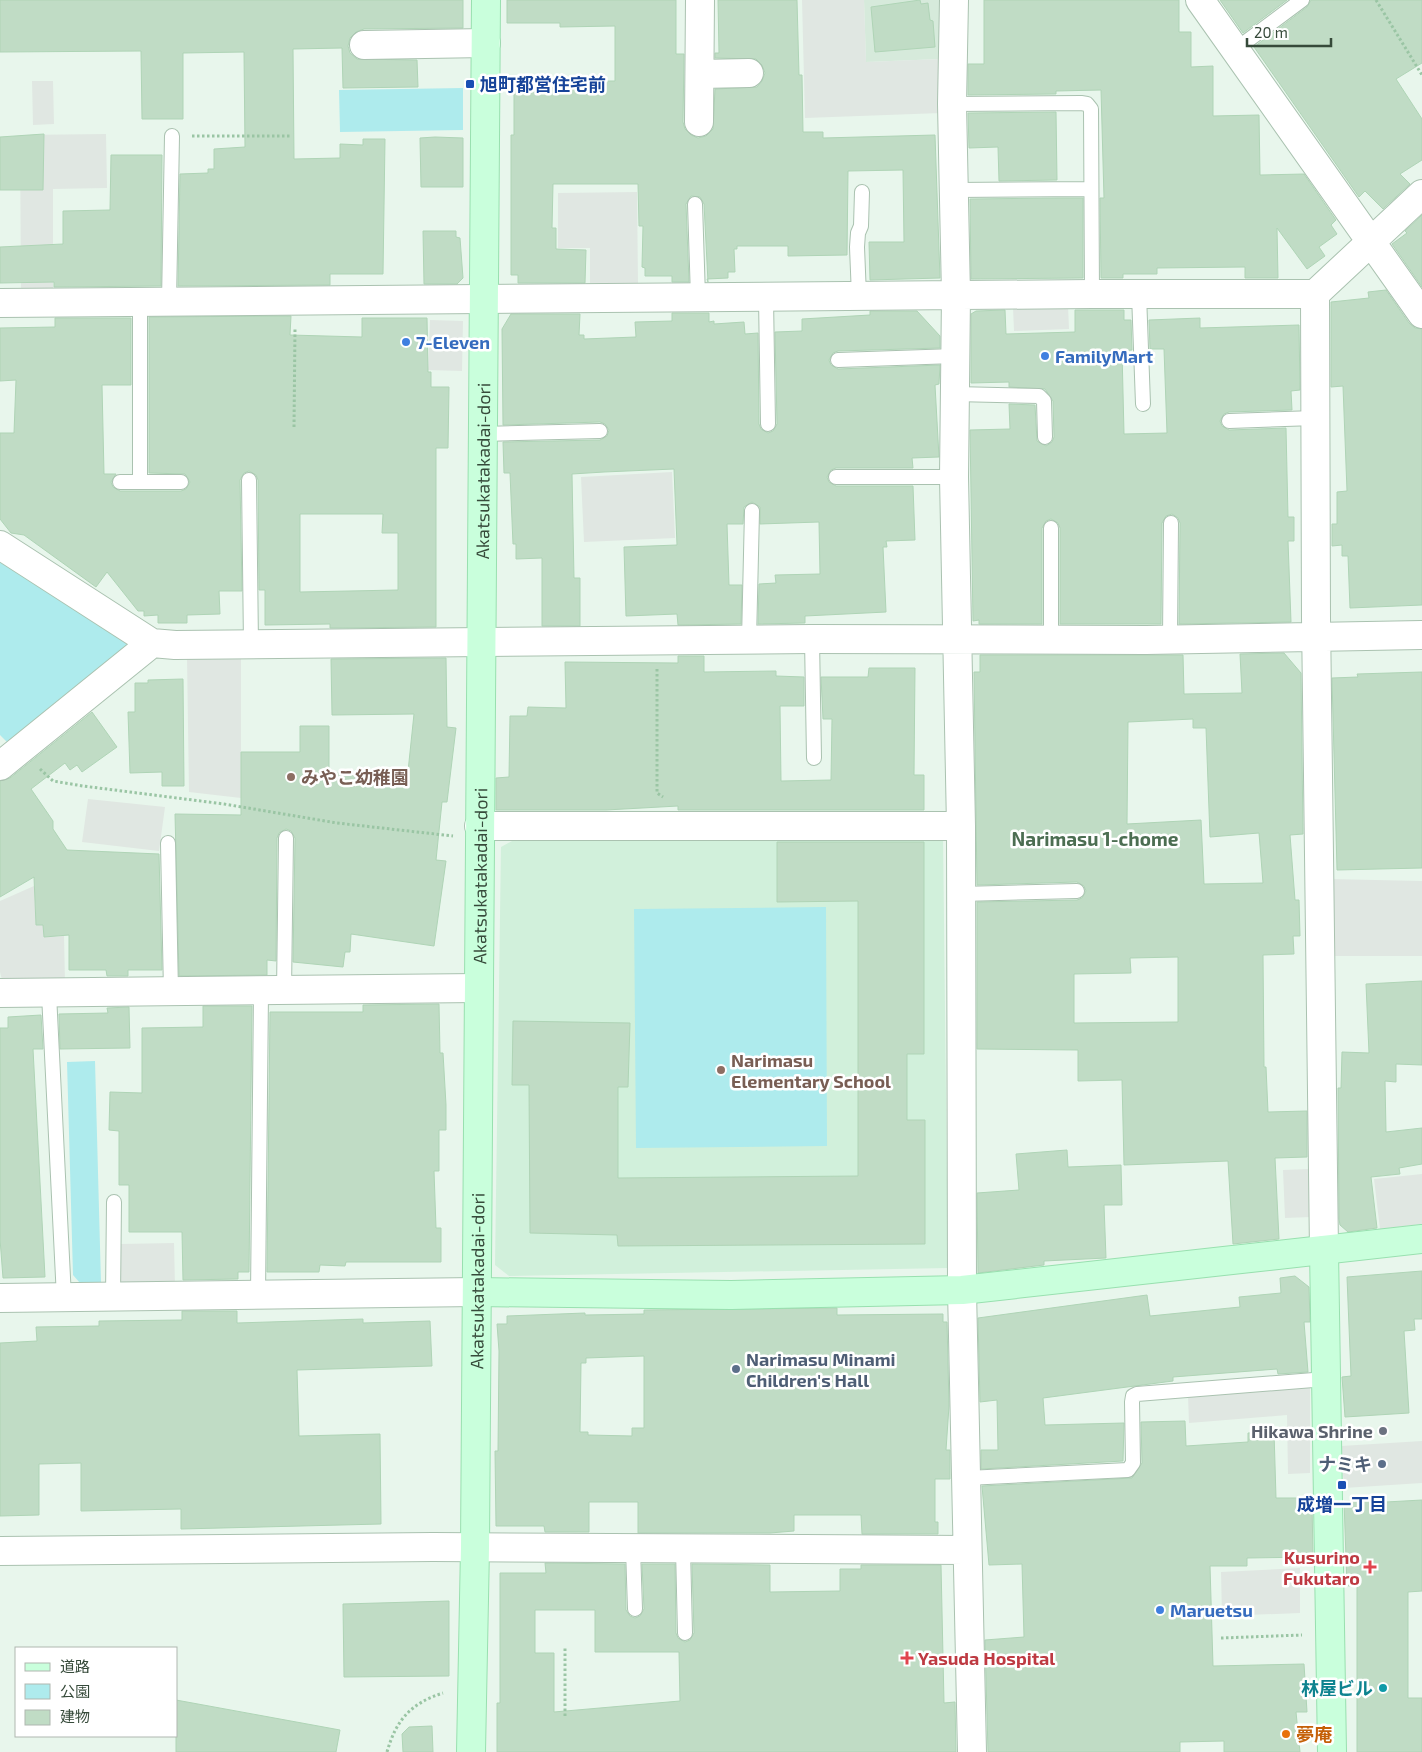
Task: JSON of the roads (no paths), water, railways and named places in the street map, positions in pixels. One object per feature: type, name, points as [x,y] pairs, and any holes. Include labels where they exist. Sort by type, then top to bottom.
[{"type":"street","name":"Akatsukatakadai-dori","points":[[471,1752],[475,1548],[486,0]]},
{"type":"street","points":[[699,122],[700,0]]},
{"type":"street","points":[[954,0],[952,104],[956,295],[954,477],[961,894],[962,1290],[967,1478],[966,1550],[972,1752]]},
{"type":"street","points":[[1200,0],[1422,314]]},
{"type":"street","points":[[364,45],[486,43]]},
{"type":"street","points":[[700,74],[749,73]]},
{"type":"street","points":[[0,303],[1092,294],[1315,294],[1372,243],[1422,194]]},
{"type":"street","points":[[1315,294],[1324,1250],[1332,1752]]},
{"type":"street","points":[[0,545],[152,643],[175,645],[812,639],[957,641],[1422,636]]},
{"type":"street","points":[[10,758],[152,643]]},
{"type":"street","points":[[479,826],[960,826]]},
{"type":"street","points":[[0,993],[50,994],[478,988]]},
{"type":"street","points":[[0,1298],[477,1292],[731,1295],[962,1290],[1422,1239]]},
{"type":"street","points":[[0,1551],[475,1548],[966,1550]]},
{"type":"lane","points":[[1235,50],[1302,0]]},
{"type":"lane","points":[[952,104],[1087,104],[1091,109],[1092,294]]},
{"type":"lane","points":[[169,302],[172,136]]},
{"type":"lane","points":[[954,190],[1091,189]]},
{"type":"lane","points":[[859,296],[857,246],[858,233],[862,226],[862,192]]},
{"type":"lane","points":[[695,204],[698,297]]},
{"type":"lane","points":[[1139,294],[1143,404]]},
{"type":"lane","points":[[766,298],[768,424]]},
{"type":"lane","points":[[140,302],[140,481]]},
{"type":"lane","points":[[838,360],[955,356]]},
{"type":"lane","points":[[955,394],[1039,396],[1044,401],[1045,437]]},
{"type":"lane","points":[[1228,421],[1316,418]]},
{"type":"lane","points":[[483,434],[600,431]]},
{"type":"lane","points":[[836,477],[954,477]]},
{"type":"lane","points":[[248,480],[251,645]]},
{"type":"lane","points":[[120,482],[181,482]]},
{"type":"lane","points":[[749,640],[752,511]]},
{"type":"lane","points":[[1170,638],[1171,523]]},
{"type":"lane","points":[[1051,528],[1051,640]]},
{"type":"lane","points":[[812,639],[814,758]]},
{"type":"lane","points":[[258,1296],[273,991],[286,838]]},
{"type":"lane","points":[[168,844],[171,992]]},
{"type":"lane","points":[[961,894],[1077,891]]},
{"type":"lane","points":[[50,994],[64,1298]]},
{"type":"lane","points":[[114,1202],[114,1297]]},
{"type":"lane","points":[[967,1478],[1128,1470],[1133,1464],[1132,1402],[1133,1396],[1138,1394],[1326,1379]]},
{"type":"lane","points":[[633,1549],[635,1610]]},
{"type":"lane","points":[[683,1549],[685,1633]]},
{"type":"place","name":"旭町都営住宅前","points":[[470,84]]},
{"type":"place","name":"7-Eleven","points":[[406,342]]},
{"type":"place","name":"FamilyMart","points":[[1045,356]]},
{"type":"place","name":"みやこ幼稚園","points":[[291,777]]},
{"type":"place","name":"Narimasu Elementary School","points":[[721,1070]]},
{"type":"place","name":"Narimasu Minami Children's Hall","points":[[736,1369]]},
{"type":"place","name":"Hikawa Shrine","points":[[1383,1431]]},
{"type":"place","name":"ナミキ","points":[[1382,1464]]},
{"type":"place","name":"成増一丁目","points":[[1342,1485]]},
{"type":"place","name":"Kusurino Fukutaro","points":[[1370,1567]]},
{"type":"place","name":"Maruetsu","points":[[1160,1610]]},
{"type":"place","name":"Yasuda Hospital","points":[[907,1658]]},
{"type":"place","name":"林屋ビル","points":[[1383,1688]]},
{"type":"place","name":"夢庵","points":[[1286,1734]]},
{"type":"district","name":"Narimasu 1-chome","points":[[1095,838]]}]
